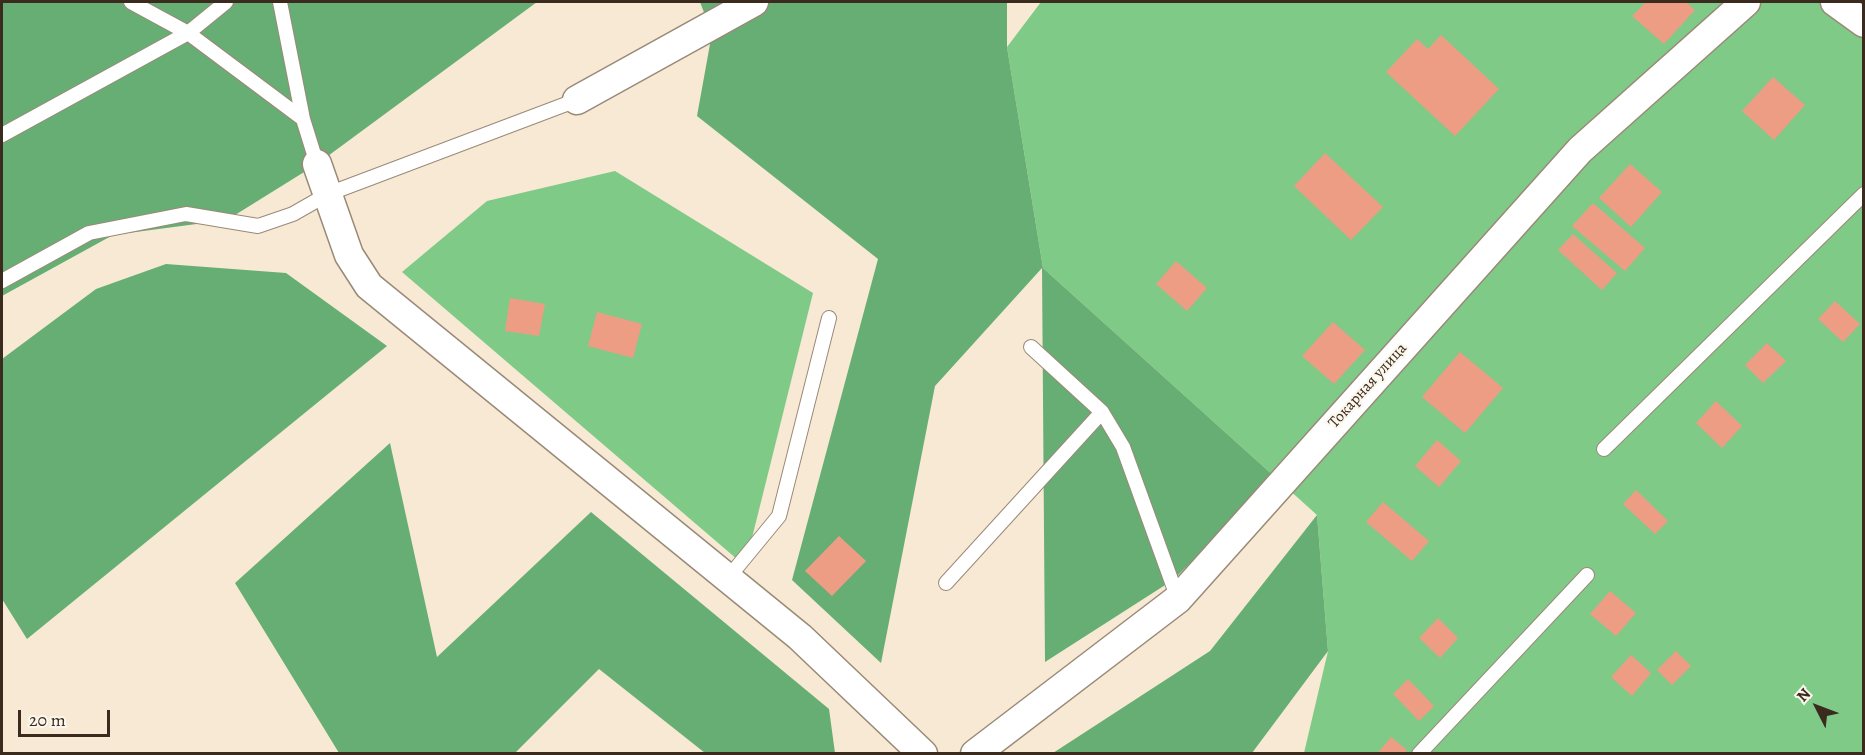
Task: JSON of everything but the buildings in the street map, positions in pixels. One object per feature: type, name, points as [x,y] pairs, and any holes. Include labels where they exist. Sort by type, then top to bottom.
[{"type":"street","points":[[577,100],[754,2]]},
{"type":"street","name":"Токарная улица","points":[[975,753],[1178,598],[1580,150],[1746,2]]},
{"type":"street","points":[[1835,2],[1863,23]]},
{"type":"street","points":[[317,165],[349,255],[369,286],[800,636],[923,753]]},
{"type":"lane","points":[[131,2],[188,33],[303,119]]},
{"type":"lane","points":[[2,135],[188,33],[226,2]]},
{"type":"lane","points":[[280,2],[303,119],[317,165]]},
{"type":"lane","points":[[2,281],[89,233],[186,214],[258,226],[293,214],[327,194],[577,100]]},
{"type":"lane","points":[[1604,449],[1863,194]]},
{"type":"lane","points":[[728,578],[779,516],[829,318]]},
{"type":"lane","points":[[1031,347],[1102,412],[1123,447],[1178,598]]},
{"type":"lane","points":[[946,583],[1102,412]]},
{"type":"lane","points":[[1419,753],[1587,575]]},
{"type":"green space","points":[[2,2],[537,2],[317,164],[227,220],[113,235],[2,296]]},
{"type":"green space","points":[[700,2],[1007,2],[1007,47],[1043,268],[1276,478],[1173,580],[1045,662],[1042,268],[935,386],[881,663],[792,580],[878,259],[697,116],[712,33]]},
{"type":"green space","points":[[1041,2],[1863,2],[1863,753],[1304,753],[1328,651],[1317,515],[1043,268],[1007,47]]},
{"type":"green space","points":[[615,171],[813,293],[745,566],[402,272],[487,201]]},
{"type":"green space","points":[[166,264],[286,273],[387,346],[27,639],[2,599],[2,359],[96,289]]},
{"type":"green space","points":[[390,443],[437,657],[591,512],[829,709],[835,753],[705,753],[599,669],[515,753],[339,753],[235,583]]},
{"type":"green space","points":[[1317,515],[1328,651],[1252,753],[1053,753],[1210,651]]}]
